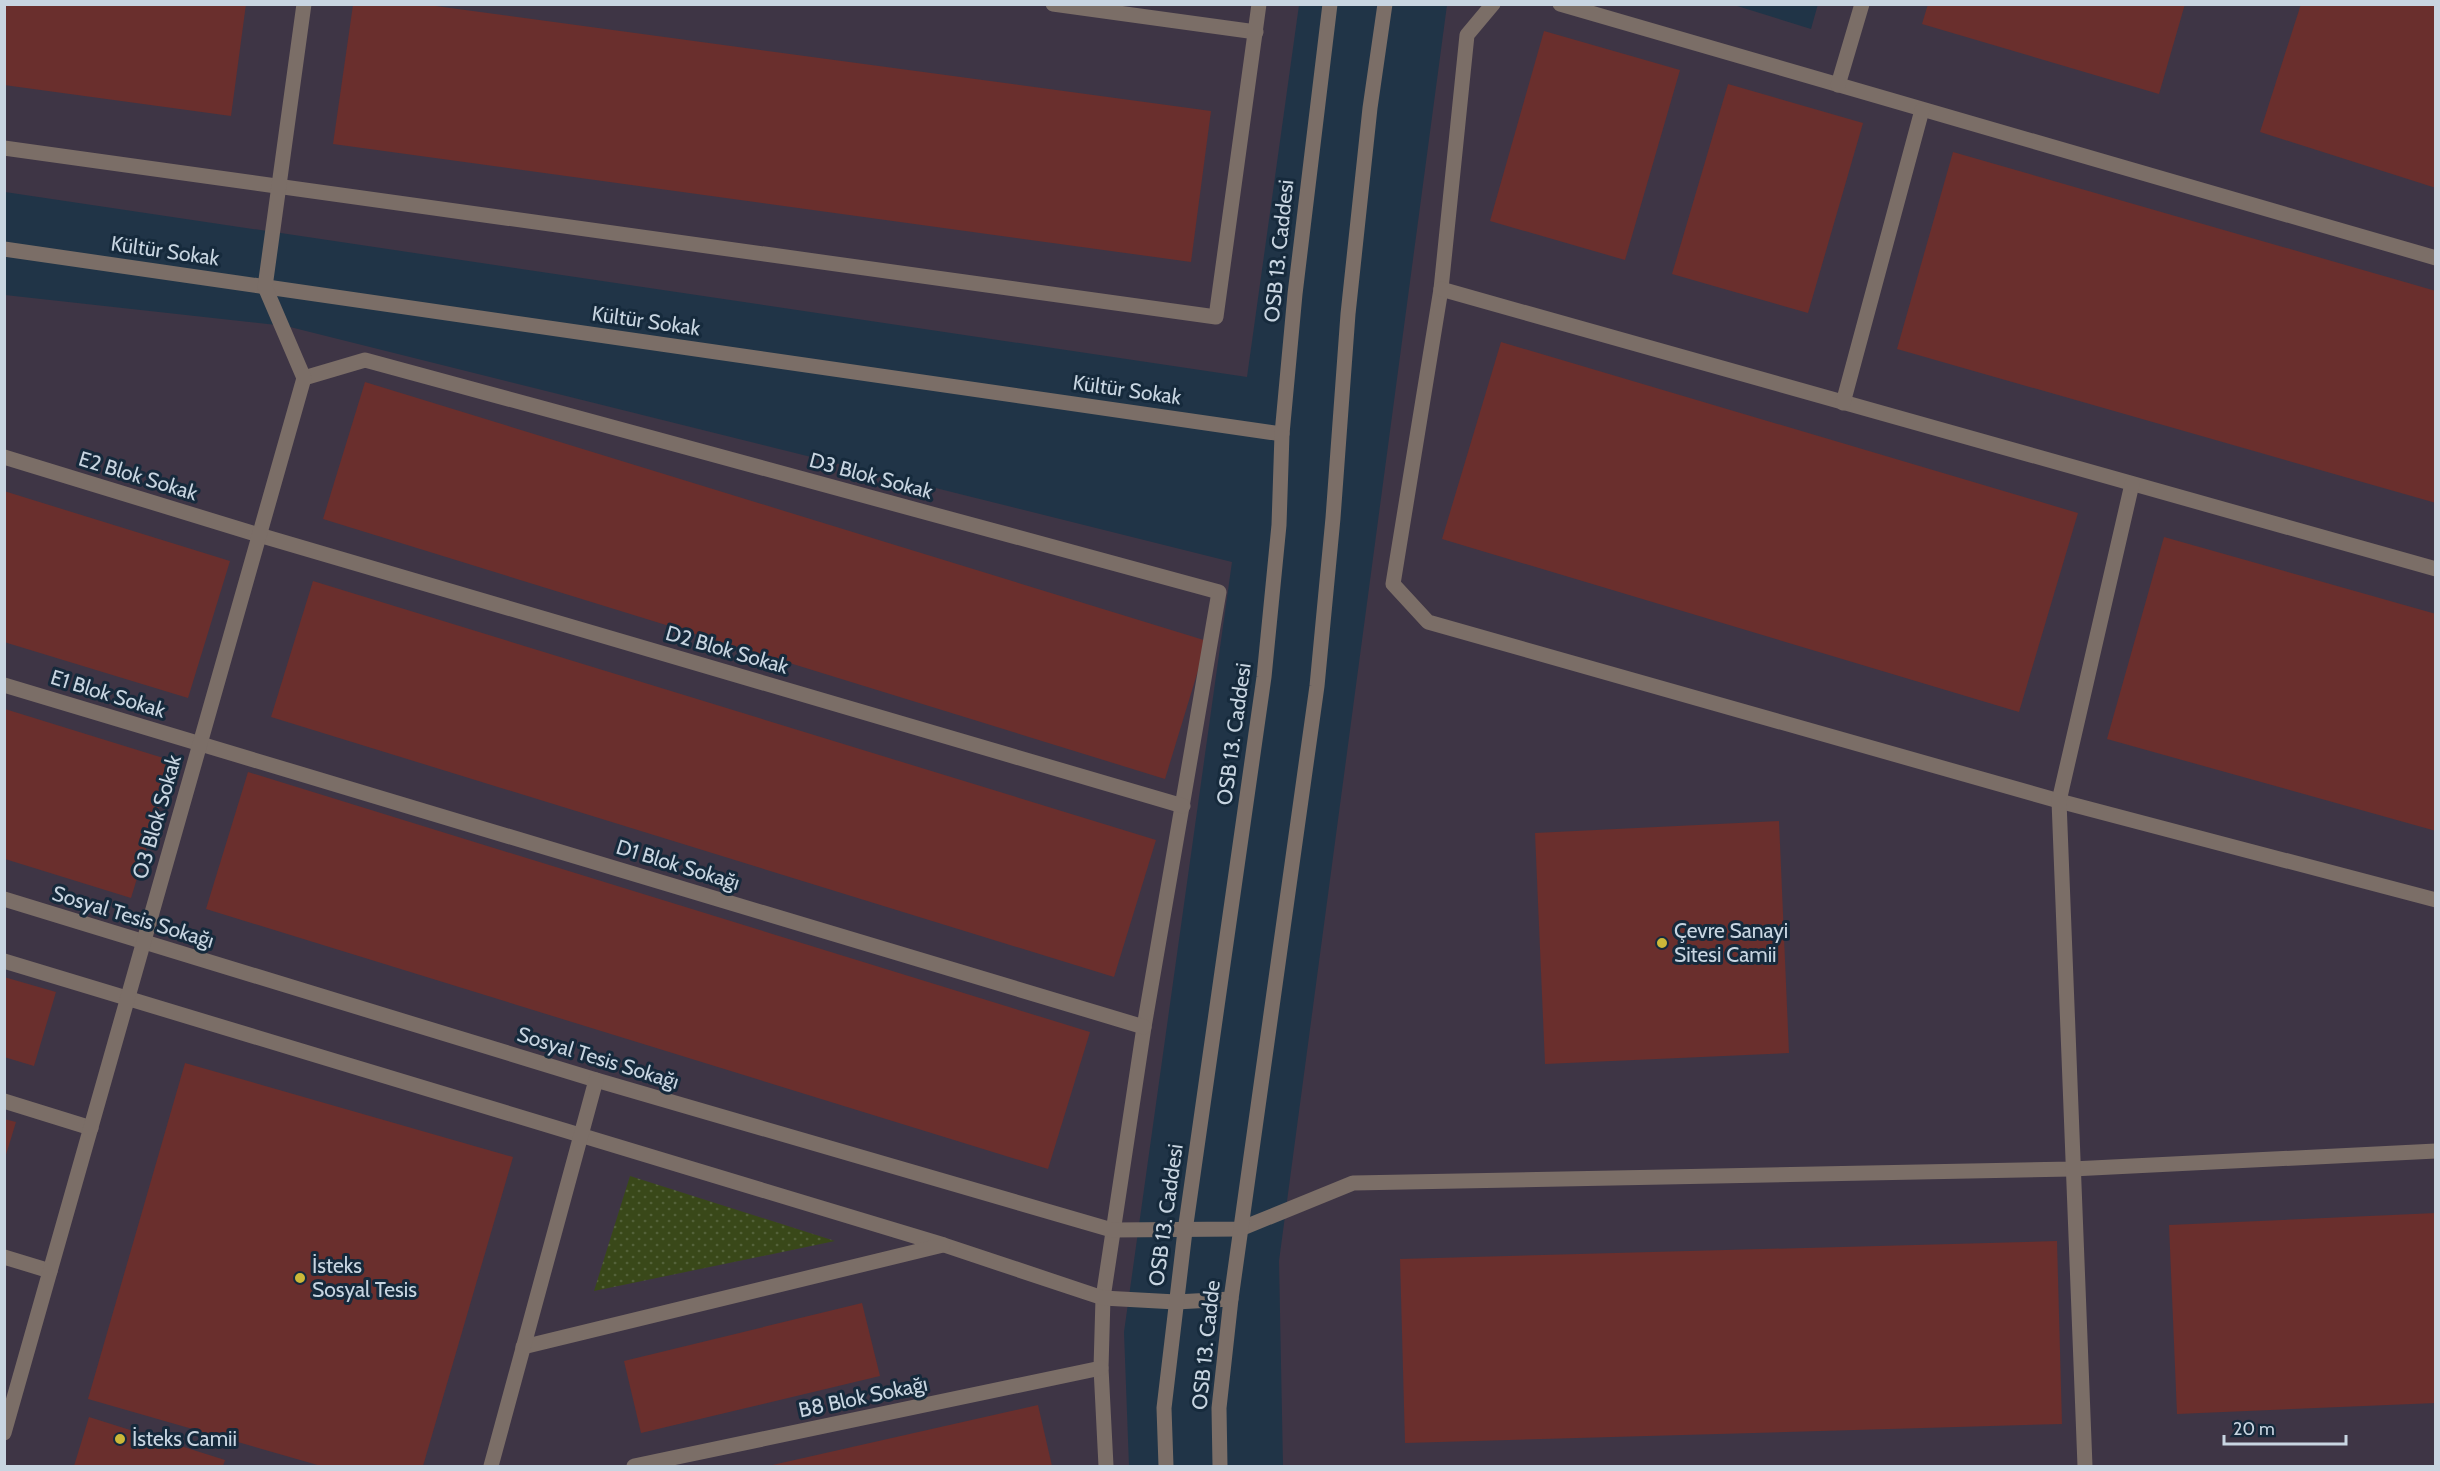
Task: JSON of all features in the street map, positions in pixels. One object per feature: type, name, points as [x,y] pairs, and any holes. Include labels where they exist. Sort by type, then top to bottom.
[{"type":"street","points":[[304,4],[265,287],[304,378]]},
{"type":"street","points":[[1053,4],[1256,32]]},
{"type":"street","points":[[4,148],[1216,317],[1259,4]]},
{"type":"street","name":"OSB 13. Caddesi","points":[[1166,1467],[1164,1408],[1176,1302],[1264,677],[1279,525],[1282,434],[1297,271],[1330,4]]},
{"type":"street","points":[[1240,1229],[1317,686],[1333,518],[1348,314],[1370,108],[1385,4]]},
{"type":"street","points":[[1493,4],[1467,35],[1441,289],[1393,584],[1428,622],[2059,801],[2436,900]]},
{"type":"street","points":[[1560,4],[2436,258]]},
{"type":"street","points":[[1838,85],[1862,4]]},
{"type":"street","points":[[1843,402],[1922,110]]},
{"type":"street","name":"Kültür Sokak","points":[[4,249],[1282,434]]},
{"type":"street","points":[[1441,289],[2436,569]]},
{"type":"street","name":"D3 Blok Sokak","points":[[304,378],[365,360],[1219,592],[1183,806]]},
{"type":"street","name":"O3 Blok Sokak","points":[[4,1433],[11,1385],[50,1271],[304,378]]},
{"type":"street","name":"E2 Blok Sokak","points":[[4,457],[259,535]]},
{"type":"street","points":[[2085,1467],[2059,801],[2132,484]]},
{"type":"street","name":"D2 Blok Sokak","points":[[259,535],[1183,806]]},
{"type":"street","name":"E1 Blok Sokak","points":[[4,685],[200,744]]},
{"type":"street","name":"D1 Blok Sokağı","points":[[200,744],[1144,1027]]},
{"type":"street","points":[[1106,1467],[1101,1368],[1103,1298],[1144,1027],[1183,806]]},
{"type":"street","name":"Sosyal Tesis Sokağı","points":[[4,899],[596,1080],[1112,1230],[1240,1229]]},
{"type":"street","points":[[4,961],[944,1245],[1103,1298],[1176,1302],[1231,1299]]},
{"type":"street","points":[[491,1467],[596,1080]]},
{"type":"street","points":[[4,1101],[91,1128]]},
{"type":"street","points":[[1240,1229],[1353,1183],[2072,1169],[2436,1151]]},
{"type":"street","name":"OSB 13. Cadde","points":[[1220,1467],[1218,1408],[1240,1229]]},
{"type":"street","points":[[523,1347],[944,1245]]},
{"type":"street","points":[[4,1257],[50,1271]]},
{"type":"street","name":"B8 Blok Sokağı","points":[[634,1467],[1101,1368]]},
{"type":"shaded area","points":[[1818,4],[2435,5],[2435,1466],[1283,1466],[1279,1261],[1447,5],[1734,5],[1811,29]]},
{"type":"shaded area","points":[[4,5],[1299,5],[1247,377],[5,192]]},
{"type":"shaded area","points":[[5,295],[286,326],[1232,562],[1124,1332],[1129,1466],[5,1466]]},
{"type":"green space","points":[[630,1176],[835,1241],[594,1291]]},
{"type":"building","points":[[4,4],[246,4],[231,116],[4,85]]},
{"type":"building","points":[[1928,4],[2185,4],[2159,94],[1922,24]]},
{"type":"building","points":[[2301,4],[2436,4],[2436,188],[2260,132]]},
{"type":"building","points":[[353,5],[428,5],[1211,111],[1191,262],[333,144]]},
{"type":"building","points":[[1544,31],[1680,70],[1625,260],[1490,221]]},
{"type":"building","points":[[1728,84],[1863,123],[1808,313],[1672,274]]},
{"type":"building","points":[[1953,152],[2436,291],[2436,503],[1897,349]]},
{"type":"building","points":[[1501,342],[2078,513],[2019,712],[1442,539]]},
{"type":"building","points":[[365,382],[1207,641],[1165,779],[323,519]]},
{"type":"building","points":[[4,491],[230,561],[188,698],[4,642]]},
{"type":"building","points":[[2164,537],[2436,614],[2436,831],[2107,739]]},
{"type":"building","points":[[313,581],[1156,840],[1114,977],[271,717]]},
{"type":"building","points":[[5,709],[173,761],[131,898],[5,859]]},
{"type":"building","points":[[248,772],[1090,1032],[1048,1169],[206,909]]},
{"type":"building","name":"Çevre Sanayi Sitesi Camii","points":[[1779,821],[1789,1053],[1545,1064],[1535,833]]},
{"type":"building","points":[[4,977],[56,992],[34,1066],[4,1057]]},
{"type":"building","name":"İsteks Sosyal Tesis","points":[[185,1063],[513,1157],[423,1466],[321,1466],[88,1399]]},
{"type":"building","points":[[4,1119],[16,1122],[5,1158],[4,1158]]},
{"type":"building","points":[[2436,1213],[2436,1403],[2177,1414],[2169,1225]]},
{"type":"building","points":[[2057,1241],[2062,1424],[1405,1443],[1400,1259]]},
{"type":"building","points":[[862,1303],[880,1376],[641,1433],[624,1361]]},
{"type":"building","points":[[1038,1405],[1052,1466],[768,1466]]},
{"type":"building","name":"İsteks Camii","points":[[89,1417],[225,1460],[223,1466],[74,1466]]},
{"type":"place","name":"Çevre Sanayi Sitesi Camii","points":[[1662,943]]},
{"type":"place","name":"İsteks Sosyal Tesis","points":[[300,1278]]},
{"type":"place","name":"İsteks Camii","points":[[120,1439]]}]
